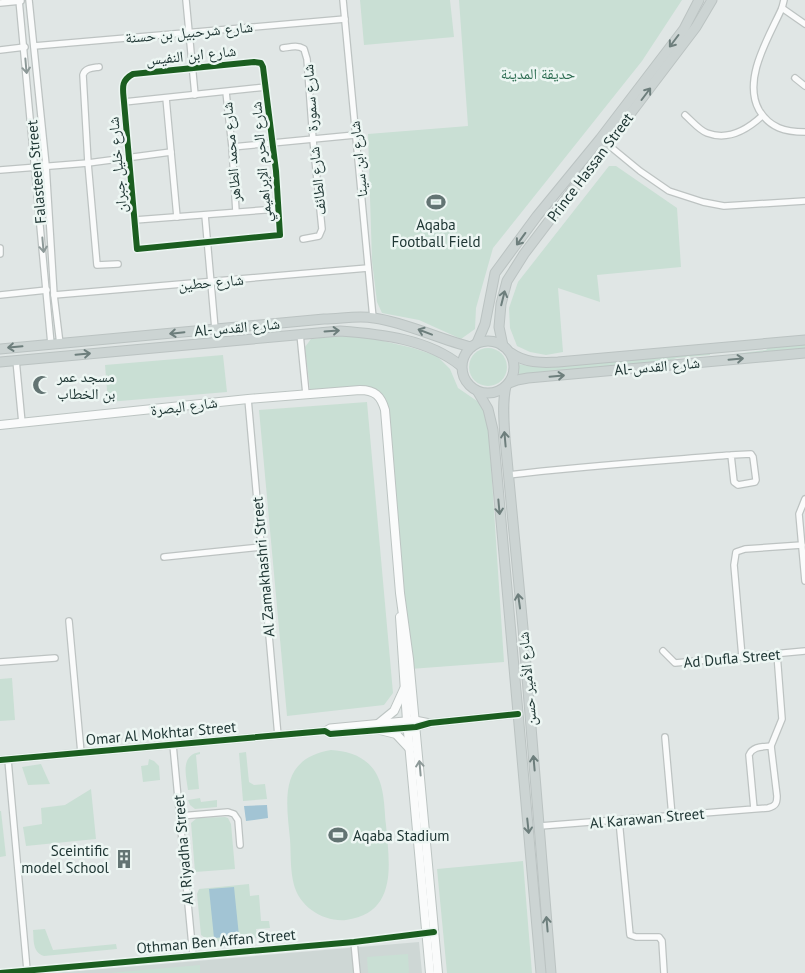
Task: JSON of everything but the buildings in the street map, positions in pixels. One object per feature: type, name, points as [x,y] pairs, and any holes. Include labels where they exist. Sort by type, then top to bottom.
[{"type":"main road","name":"Prince Hassan Street","points":[[474,345],[485,324],[496,273],[537,216],[600,139],[684,29],[699,0]]},
{"type":"main road","name":"Prince Hassan Street","points":[[503,346],[499,327],[501,304],[507,281],[524,254],[696,27],[712,0]]},
{"type":"main road","name":"Al-شارع القدس","points":[[0,349],[324,319],[373,318],[417,329],[453,343],[474,345]]},
{"type":"main road","name":"Al-شارع القدس","points":[[0,362],[340,331],[382,335],[411,341],[436,350],[462,366]]},
{"type":"main road","points":[[156,335],[151,341],[156,347]]},
{"type":"main road","points":[[138,336],[144,342],[144,346],[141,349]]},
{"type":"main road","name":"Al-شارع القدس","points":[[510,353],[524,360],[548,363],[805,340]]},
{"type":"main road","points":[[493,341],[503,346],[510,353],[514,368],[508,385],[493,393],[478,392],[468,384],[462,373],[463,359],[474,345],[493,341]]},
{"type":"main road","points":[[717,348],[718,360]]},
{"type":"main road","name":"Al-شارع القدس","points":[[508,385],[517,380],[528,378],[805,353]]},
{"type":"main road","name":"شارع الأمير حسن","points":[[508,385],[504,396],[503,409],[540,826],[551,973]]},
{"type":"main road","name":"شارع البصرة","points":[[0,425],[248,399],[369,390],[380,398],[384,410],[400,593]]},
{"type":"main road","name":"شارع الأمير حسن","points":[[478,392],[488,409],[492,430],[541,973]]},
{"type":"main road","points":[[400,593],[405,687],[412,724],[410,749],[431,933],[438,973]]},
{"type":"main road","points":[[400,593],[407,634],[412,724],[431,933],[430,973]]},
{"type":"main road","points":[[512,636],[523,635]]},
{"type":"main road","points":[[405,687],[394,711],[379,727],[396,734],[410,749]]},
{"type":"main road","points":[[534,898],[545,897]]},
{"type":"street","points":[[0,3],[29,0]]},
{"type":"street","name":"Falasteen Street","points":[[29,0],[46,165],[55,344]]},
{"type":"street","points":[[186,0],[196,95]]},
{"type":"street","name":"شارع ابن سينا","points":[[343,0],[373,318]]},
{"type":"street","name":"Falasteen Street","points":[[19,1],[25,47],[47,290],[55,344]]},
{"type":"street","points":[[805,24],[782,2],[753,81],[755,103],[762,116],[768,122],[790,132],[805,132]]},
{"type":"street","name":"شارع شرحبيل بن حسنة","points":[[34,46],[345,19]]},
{"type":"street","name":"شارع سمورة","points":[[283,48],[298,46],[306,52],[313,140]]},
{"type":"street","points":[[0,50],[25,47]]},
{"type":"street","name":"شارع ابن النفيس","points":[[125,79],[133,74],[192,67],[261,63]]},
{"type":"street","name":"شارع الحرم الإبراهيمي","points":[[137,249],[280,235],[266,87],[261,63]]},
{"type":"street","points":[[99,67],[90,68],[82,75],[97,265],[118,264]]},
{"type":"street","points":[[795,78],[805,86]]},
{"type":"street","name":"شارع خليل جبران","points":[[125,79],[123,84],[124,102],[137,249]]},
{"type":"street","name":"شارع محمد الطاهر","points":[[124,102],[266,87]]},
{"type":"street","name":"شارع محمد الطاهر","points":[[226,92],[236,212]]},
{"type":"street","points":[[166,98],[176,217]]},
{"type":"street","points":[[685,115],[697,127],[707,133],[719,135],[742,131],[762,116]]},
{"type":"street","points":[[232,147],[313,140],[355,134]]},
{"type":"street","points":[[600,139],[669,191],[703,202],[724,206],[805,200]]},
{"type":"street","name":"شارع الطائف","points":[[303,239],[320,236],[322,229],[313,140]]},
{"type":"street","points":[[0,170],[88,163],[171,152]]},
{"type":"street","name":"شارع محمد الطاهر","points":[[134,220],[278,209]]},
{"type":"street","points":[[204,215],[216,329]]},
{"type":"street","points":[[0,248],[0,254]]},
{"type":"street","name":"شارع حطين","points":[[54,295],[368,268]]},
{"type":"street","points":[[0,295],[47,290]]},
{"type":"street","points":[[300,334],[306,394]]},
{"type":"street","points":[[16,360],[22,423]]},
{"type":"street","name":"Al Zamakhashri Street","points":[[248,399],[278,736]]},
{"type":"street","points":[[508,475],[731,455],[751,454],[753,457],[755,482],[738,485],[734,482],[731,455]]},
{"type":"street","points":[[805,498],[799,514],[805,581]]},
{"type":"street","points":[[742,656],[734,565],[736,552],[745,549],[802,545]]},
{"type":"street","points":[[164,556],[260,547]]},
{"type":"street","points":[[69,621],[81,753]]},
{"type":"street","name":"Ad Dufla Street","points":[[663,651],[675,663],[805,651]]},
{"type":"street","points":[[754,809],[749,755],[752,749],[771,746],[782,719],[777,654]]},
{"type":"street","points":[[0,662],[55,658]]},
{"type":"street","name":"Omar Al Mokhtar Street","points":[[4,760],[325,731],[330,734],[379,727],[518,714]]},
{"type":"street","points":[[665,737],[672,816]]},
{"type":"street","name":"Al Riyadha Street","points":[[173,745],[193,956]]},
{"type":"street","name":"Al Karawan Street","points":[[540,826],[773,807],[776,803],[771,746]]},
{"type":"street","points":[[4,760],[27,970]]},
{"type":"street","points":[[180,816],[228,812],[234,814],[238,820],[240,844]]},
{"type":"street","points":[[619,820],[630,935],[636,937],[660,937],[662,941],[664,973]]},
{"type":"street","name":"Othman Ben Affan Street","points":[[0,973],[354,942],[431,933]]},
{"type":"street","points":[[354,942],[357,973]]},
{"type":"shaded area","points":[[419,942],[422,973],[55,973]]},
{"type":"green space","points":[[360,0],[450,0],[454,37],[364,45]]},
{"type":"green space","name":"حديقة المدينة","points":[[459,0],[682,0],[642,61],[493,248],[476,308],[475,329],[461,339],[419,320],[382,313],[377,302],[372,261],[368,134],[468,126]]},
{"type":"green space","points":[[609,166],[616,166],[677,208],[681,267],[597,275],[600,302],[558,288],[563,352],[546,355],[530,352],[517,346],[510,328],[509,308],[518,282]]},
{"type":"green space","points":[[335,336],[366,337],[413,348],[437,356],[450,369],[458,388],[480,403],[488,420],[504,662],[410,669],[383,399],[369,388],[315,392],[310,389],[305,347],[311,339]]},
{"type":"green space","points":[[805,344],[805,350],[727,355],[766,350],[769,347]]},
{"type":"green space","points":[[488,348],[502,353],[507,367],[502,381],[488,386],[474,381],[469,367],[474,353]]},
{"type":"green space","points":[[710,353],[710,355],[677,358],[665,362],[519,376],[518,364],[536,367],[556,366]]},
{"type":"green space","points":[[223,355],[227,392],[108,402],[105,365]]},
{"type":"green space","points":[[367,402],[393,693],[384,705],[287,716],[259,410]]},
{"type":"green space","points":[[12,678],[15,720],[0,721],[0,679]]},
{"type":"green space","name":"Aqaba Stadium","points":[[331,750],[355,755],[370,765],[378,776],[384,804],[389,869],[383,897],[375,907],[363,915],[346,920],[321,916],[307,906],[297,893],[291,868],[287,809],[290,783],[294,772],[302,762],[314,755]]},
{"type":"green space","points":[[200,752],[200,754],[196,755],[199,789],[188,790],[187,761],[189,757]]},
{"type":"green space","points":[[246,752],[249,782],[254,785],[265,784],[267,799],[243,801],[239,753]]},
{"type":"green space","points":[[149,759],[159,766],[160,780],[143,782],[141,766],[148,765]]},
{"type":"green space","points":[[41,764],[50,784],[28,785],[22,767]]},
{"type":"green space","points":[[91,789],[96,839],[26,846],[23,827],[42,824],[41,808],[65,805]]},
{"type":"green space","points":[[200,798],[201,802],[217,800],[217,807],[195,809],[190,805],[188,800]]},
{"type":"green space","points":[[0,811],[6,856],[0,857]]},
{"type":"green space","points":[[197,818],[228,818],[231,824],[235,869],[195,872],[191,823]]},
{"type":"green space","points":[[523,861],[532,973],[447,973],[437,869]]},
{"type":"green space","points":[[249,884],[250,896],[259,895],[261,921],[269,921],[270,928],[256,929],[257,938],[211,942],[201,935],[197,894],[199,889]]},
{"type":"green space","points":[[45,929],[53,950],[116,944],[117,949],[44,956],[37,952],[33,930]]},
{"type":"green space","points":[[408,954],[409,973],[368,973],[367,957]]},
{"type":"green space","points":[[200,965],[200,973],[109,973]]},
{"type":"water","points":[[267,805],[268,818],[246,821],[244,806]]},
{"type":"water","points":[[234,887],[239,936],[214,938],[209,889]]},
{"type":"cycle path","points":[[254,62],[261,63],[263,67],[276,171],[280,235],[137,249],[123,93],[124,83],[133,74],[254,62]]},
{"type":"cycle path","points":[[0,760],[325,731],[330,734],[416,727],[430,723],[518,714]]},
{"type":"cycle path","points":[[0,973],[354,942],[434,932]]},
{"type":"place","name":"Aqaba Football Field","points":[[436,202]]},
{"type":"place","name":"مسجد عمر بن الخطاب","points":[[42,385]]},
{"type":"place","name":"Aqaba Stadium","points":[[338,835]]},
{"type":"place","name":"Sceintific model School","points":[[124,859]]}]
